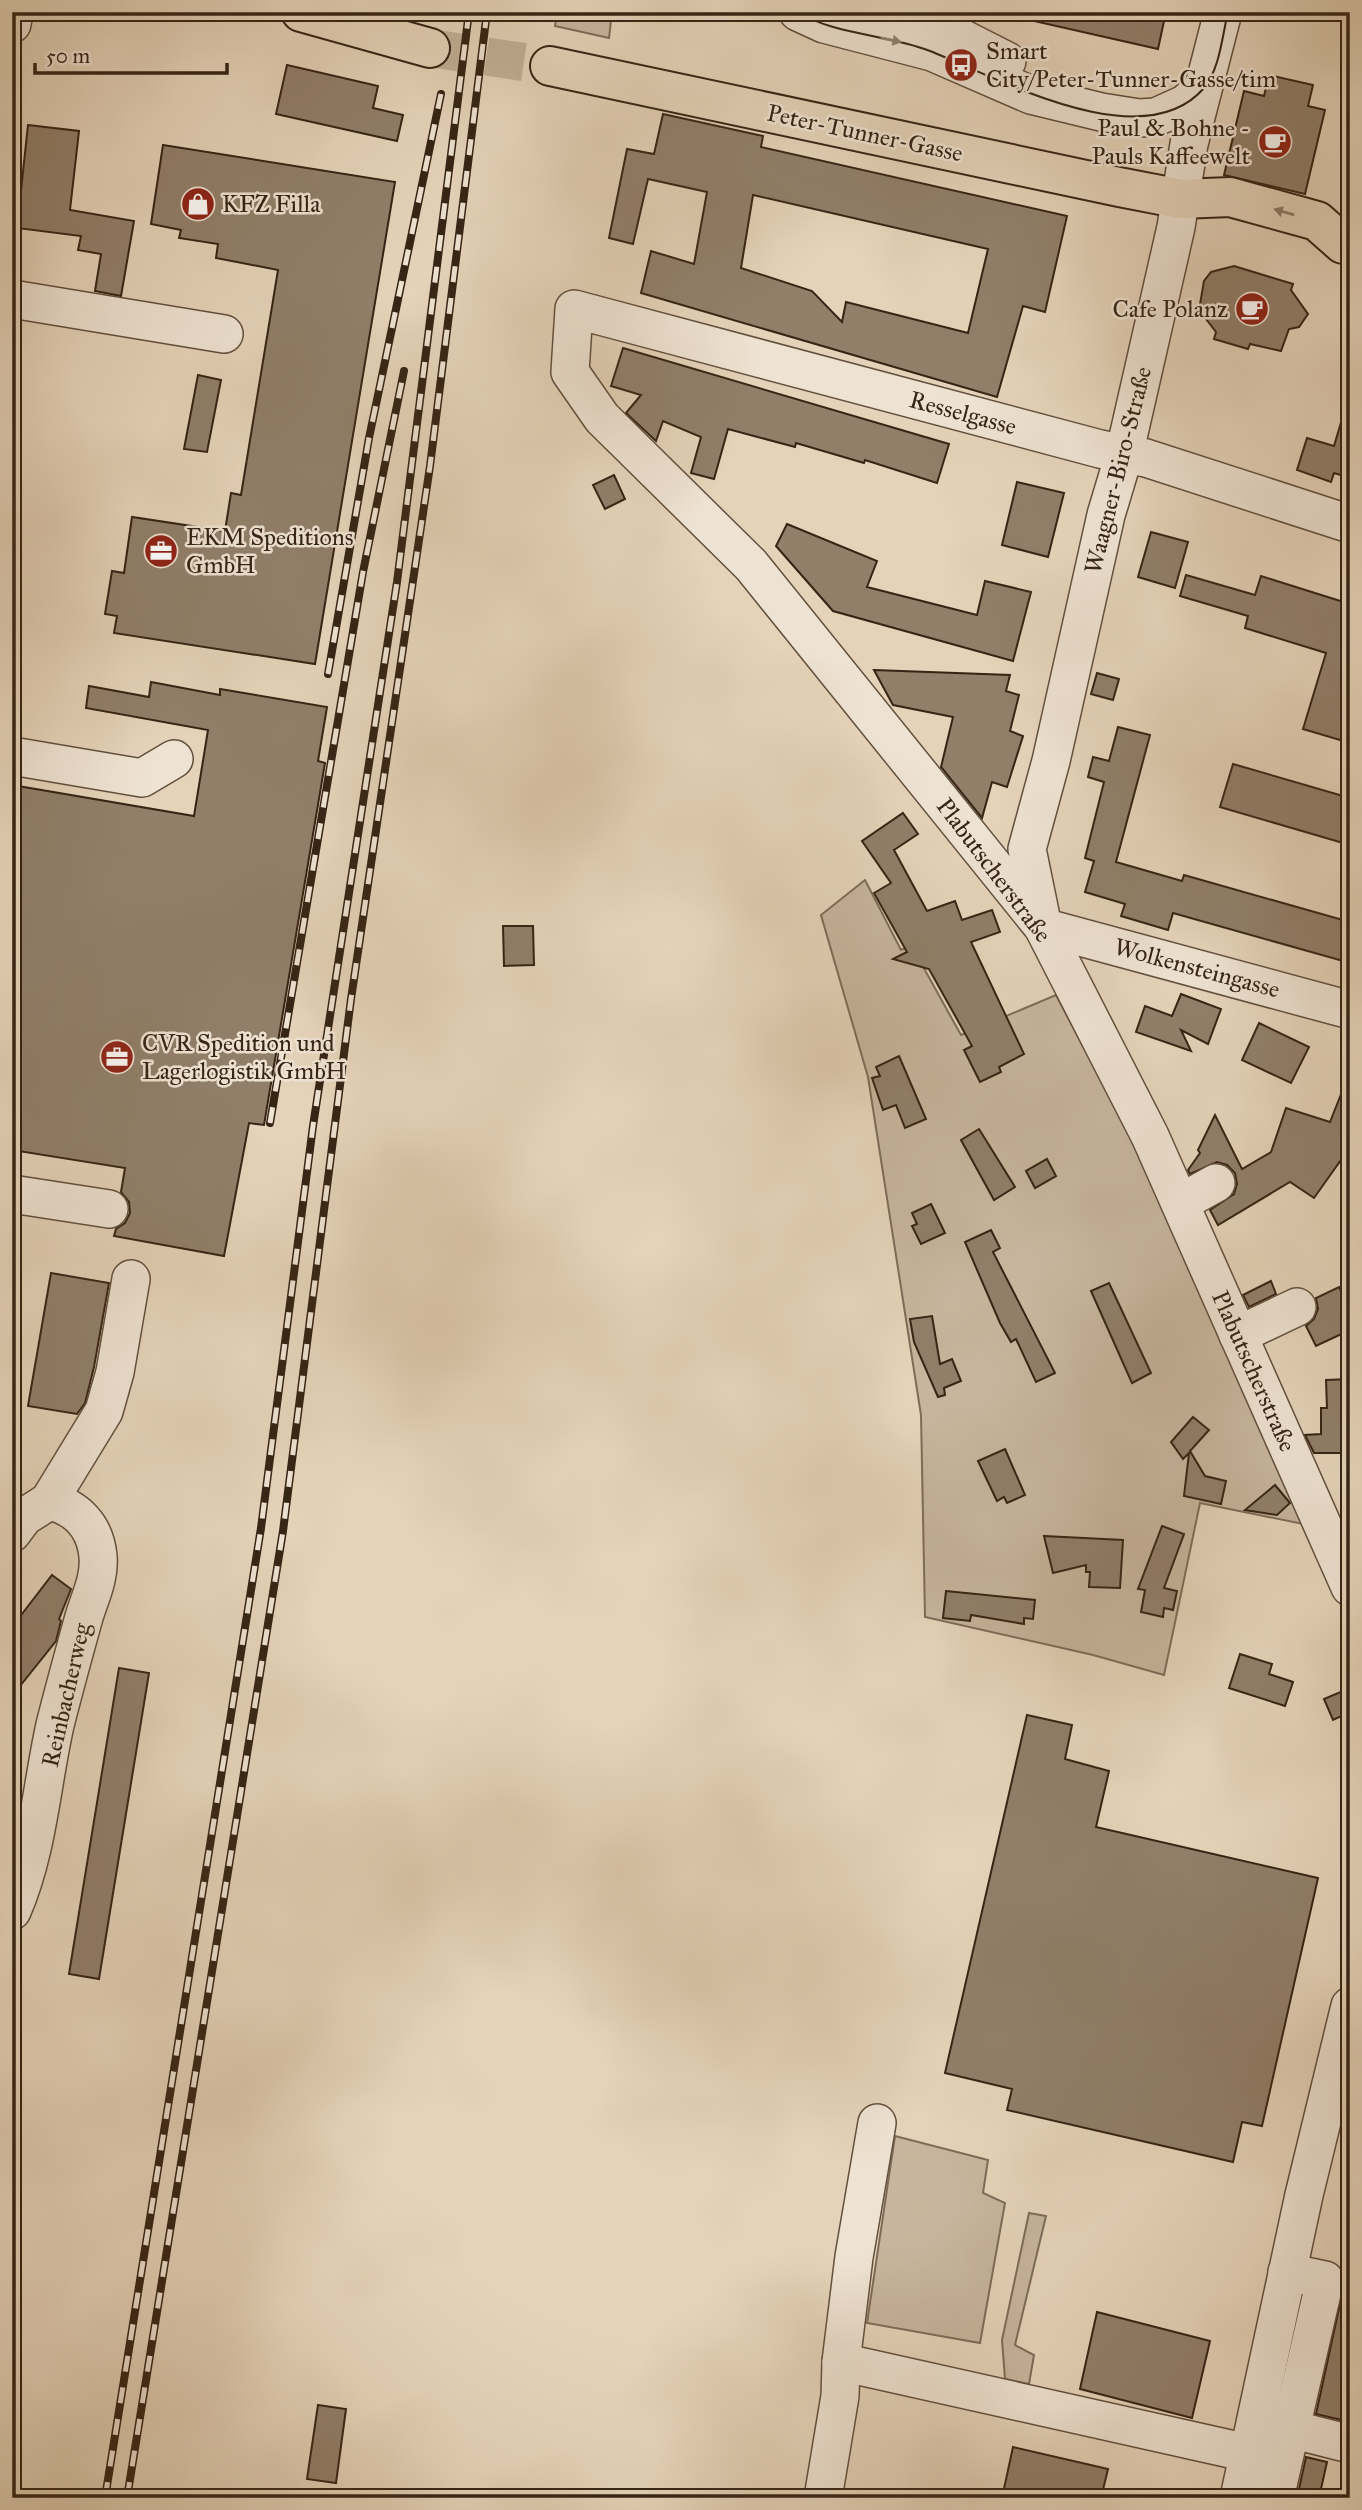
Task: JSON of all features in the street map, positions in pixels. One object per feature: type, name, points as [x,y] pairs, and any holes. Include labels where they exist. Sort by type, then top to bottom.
[{"type":"main road","points":[[301,12],[430,48]]},
{"type":"main road","name":"Peter-Tunner-Gasse","points":[[550,66],[1181,199],[1230,197],[1317,221],[1346,245]]},
{"type":"street","points":[[12,23],[14,12]]},
{"type":"street","points":[[798,12],[809,19],[849,31],[914,45],[1003,85],[1080,107],[1139,118],[1156,117],[1185,104],[1203,88]]},
{"type":"street","points":[[885,12],[919,21],[978,45],[1080,107]]},
{"type":"street","name":"Waagner-Biro-Straße","points":[[1043,927],[1027,849],[1051,761],[1106,515],[1124,455],[1181,199],[1189,144],[1223,12]]},
{"type":"street","points":[[12,299],[223,334]]},
{"type":"street","name":"Resselgasse","points":[[575,309],[1124,455],[1146,458],[1350,524]]},
{"type":"street","name":"Plabutscherstraße","points":[[575,309],[570,372],[602,418],[751,565],[1043,927],[1150,1136],[1238,1335],[1337,1528],[1350,1587]]},
{"type":"street","points":[[12,756],[142,778],[174,759]]},
{"type":"street","name":"Wolkensteingasse","points":[[1043,927],[1350,1010]]},
{"type":"street","points":[[1180,1203],[1216,1183]]},
{"type":"street","points":[[12,1194],[109,1209]]},
{"type":"street","points":[[12,1533],[24,1517],[49,1501],[104,1411],[115,1372],[131,1279]]},
{"type":"street","points":[[1238,1335],[1297,1307]]},
{"type":"street","name":"Reinbacherweg","points":[[12,1911],[32,1856],[55,1727],[96,1582],[98,1555],[90,1529],[78,1514],[66,1505],[49,1501]]},
{"type":"street","points":[[1239,2498],[1287,2272],[1350,2007]]},
{"type":"street","points":[[824,2498],[840,2396],[841,2362],[877,2123]]},
{"type":"street","points":[[1275,2498],[1325,2280],[1287,2272]]},
{"type":"street","points":[[841,2362],[1252,2437],[1291,2430],[1350,2444]]},
{"type":"shaded area","points":[[557,12],[612,12],[609,38],[555,26]]},
{"type":"shaded area","points":[[865,880],[901,950],[911,945],[961,1035],[1056,995],[1151,1174],[1303,1524],[1200,1503],[1164,1675],[1093,1655],[925,1617],[921,1415],[868,1077],[821,915]]},
{"type":"shaded area","points":[[895,2136],[988,2160],[983,2193],[1005,2203],[980,2343],[867,2323]]},
{"type":"shaded area","points":[[1029,2213],[1046,2216],[1015,2345],[1034,2355],[1029,2384],[1005,2379],[1002,2340]]},
{"type":"building","points":[[1035,12],[1166,12],[1158,49],[1034,21]]},
{"type":"building","points":[[287,65],[378,86],[373,108],[403,115],[397,141],[276,114]]},
{"type":"building","name":"Paul & Bohne - Pauls Kaffeewelt","points":[[1269,75],[1313,85],[1308,106],[1325,110],[1305,194],[1224,175],[1244,91],[1264,96]]},
{"type":"building","points":[[663,114],[763,136],[761,147],[1067,216],[1045,312],[1023,306],[997,397],[641,293],[651,251],[694,264],[707,192],[648,179],[633,244],[609,238],[627,149],[654,154]],"holes":[[[753,195],[988,249],[968,333],[846,302],[842,322],[812,291],[741,268]]]},
{"type":"building","points":[[28,125],[79,131],[70,210],[134,221],[121,296],[95,291],[101,254],[78,250],[81,236],[17,228]]},
{"type":"building","points":[[163,145],[395,182],[315,664],[114,633],[117,616],[105,614],[112,571],[124,573],[132,517],[225,531],[231,493],[241,495],[278,270],[216,258],[218,244],[179,238],[181,230],[151,224]]},
{"type":"building","name":"Cafe Polanz","points":[[1234,266],[1293,284],[1291,290],[1308,314],[1299,327],[1289,329],[1281,351],[1250,344],[1248,349],[1214,339],[1216,332],[1199,310],[1204,281],[1211,272]]},
{"type":"building","points":[[623,348],[949,444],[937,483],[865,460],[864,463],[796,443],[795,447],[728,429],[714,479],[691,473],[701,437],[663,421],[656,441],[626,413],[641,395],[611,386]]},
{"type":"building","points":[[198,375],[221,380],[207,452],[184,449]]},
{"type":"building","points":[[1345,409],[1350,410],[1350,478],[1334,473],[1331,482],[1297,470],[1307,438],[1334,446]]},
{"type":"building","points":[[614,475],[625,499],[605,509],[593,485]]},
{"type":"building","points":[[1017,482],[1064,493],[1048,557],[1002,545]]},
{"type":"building","points":[[787,524],[877,561],[867,587],[977,615],[985,581],[1031,592],[1013,661],[833,611],[776,546]]},
{"type":"building","points":[[1151,532],[1188,542],[1175,588],[1138,577]]},
{"type":"building","points":[[1186,575],[1255,595],[1261,576],[1350,604],[1350,743],[1303,729],[1326,653],[1245,628],[1248,616],[1180,596]]},
{"type":"building","points":[[874,670],[1010,675],[1006,691],[1019,695],[1010,731],[1023,736],[1007,787],[992,782],[982,818],[941,767],[953,717],[893,705]]},
{"type":"building","points":[[1097,673],[1119,679],[1113,700],[1091,694]]},
{"type":"building","points":[[151,682],[220,695],[220,689],[327,707],[318,761],[325,763],[264,1125],[249,1123],[224,1256],[114,1236],[116,1229],[125,1223],[130,1213],[129,1202],[121,1192],[125,1168],[12,1150],[12,785],[194,816],[208,730],[86,708],[89,686],[149,697]]},
{"type":"building","points":[[1118,727],[1150,735],[1116,862],[1182,881],[1184,875],[1350,922],[1350,963],[1173,913],[1168,930],[1121,916],[1125,904],[1085,892],[1094,861],[1085,858],[1104,782],[1088,777],[1093,757],[1109,761]]},
{"type":"building","points":[[1233,764],[1350,798],[1350,818],[1343,843],[1220,807]]},
{"type":"building","points":[[903,813],[918,834],[894,850],[927,911],[955,901],[962,920],[992,910],[1000,932],[971,942],[1024,1054],[999,1067],[1001,1072],[980,1082],[964,1050],[972,1046],[929,969],[893,959],[907,952],[874,893],[891,883],[862,841]]},
{"type":"building","points":[[503,926],[533,926],[534,965],[504,966]]},
{"type":"building","points":[[1181,994],[1221,1009],[1208,1044],[1181,1030],[1191,1051],[1136,1032],[1145,1006],[1172,1016]]},
{"type":"building","points":[[1259,1023],[1309,1047],[1291,1083],[1242,1060]]},
{"type":"building","points":[[899,1056],[926,1119],[905,1128],[896,1105],[883,1110],[872,1078],[880,1076],[876,1067]]},
{"type":"building","points":[[1349,1074],[1350,1163],[1341,1160],[1314,1198],[1290,1182],[1218,1225],[1210,1210],[1234,1194],[1237,1184],[1235,1173],[1227,1165],[1217,1162],[1190,1174],[1188,1170],[1200,1153],[1198,1150],[1215,1115],[1242,1169],[1271,1152],[1286,1108],[1330,1122]]},
{"type":"building","points":[[979,1129],[1015,1187],[994,1200],[961,1140]]},
{"type":"building","points":[[1047,1159],[1056,1176],[1035,1188],[1026,1171]]},
{"type":"building","points":[[931,1204],[945,1233],[921,1244],[912,1226],[917,1224],[912,1213]]},
{"type":"building","points":[[991,1230],[1000,1248],[993,1252],[1055,1373],[1036,1382],[1016,1339],[1011,1342],[1000,1323],[965,1242]]},
{"type":"building","points":[[51,1273],[109,1283],[94,1367],[85,1403],[77,1414],[28,1406]]},
{"type":"building","points":[[1271,1281],[1276,1294],[1249,1307],[1243,1295]]},
{"type":"building","points":[[1109,1283],[1151,1373],[1132,1383],[1091,1291]]},
{"type":"building","points":[[1339,1287],[1350,1309],[1350,1330],[1316,1346],[1306,1326],[1314,1319],[1318,1309],[1316,1298]]},
{"type":"building","points":[[932,1316],[940,1364],[952,1359],[961,1381],[944,1388],[945,1395],[938,1397],[914,1342],[910,1319]]},
{"type":"building","points":[[1350,1379],[1350,1439],[1342,1439],[1342,1453],[1314,1453],[1305,1435],[1321,1434],[1321,1408],[1327,1408],[1326,1380]]},
{"type":"building","points":[[1193,1417],[1209,1430],[1190,1451],[1205,1476],[1226,1481],[1221,1504],[1184,1496],[1189,1453],[1183,1459],[1171,1442]]},
{"type":"building","points":[[1005,1449],[1025,1495],[1007,1503],[1004,1497],[997,1501],[978,1461]]},
{"type":"building","points":[[1275,1485],[1290,1503],[1277,1515],[1245,1510]]},
{"type":"building","points":[[1162,1526],[1184,1534],[1164,1588],[1177,1591],[1173,1610],[1164,1608],[1163,1617],[1141,1612],[1145,1590],[1138,1589]]},
{"type":"building","points":[[1044,1536],[1123,1540],[1120,1588],[1089,1587],[1090,1572],[1086,1572],[1086,1565],[1053,1573]]},
{"type":"building","points":[[52,1575],[71,1589],[59,1619],[61,1621],[56,1641],[12,1696],[12,1627]]},
{"type":"building","points":[[946,1591],[1035,1600],[1033,1619],[1024,1618],[1024,1624],[971,1615],[970,1621],[943,1618]]},
{"type":"building","points":[[1240,1654],[1272,1664],[1269,1674],[1293,1682],[1285,1706],[1229,1688]]},
{"type":"building","points":[[119,1668],[149,1673],[99,1979],[69,1974]]},
{"type":"building","points":[[1350,1688],[1350,1712],[1333,1720],[1324,1699]]},
{"type":"building","points":[[1027,1715],[1072,1725],[1065,1759],[1109,1771],[1096,1827],[1318,1878],[1262,2126],[1242,2122],[1233,2162],[1007,2110],[1012,2089],[945,2073]]},
{"type":"building","points":[[1345,2281],[1350,2281],[1350,2357],[1343,2386],[1350,2388],[1350,2422],[1316,2414]]},
{"type":"building","points":[[1097,2312],[1210,2341],[1192,2418],[1080,2389]]},
{"type":"building","points":[[318,2405],[346,2409],[336,2483],[307,2479]]},
{"type":"building","points":[[1013,2447],[1108,2469],[1101,2498],[1002,2498]]},
{"type":"building","points":[[1306,2457],[1327,2462],[1319,2498],[1297,2498]]},
{"type":"tunnel","points":[[430,48],[550,66]]},
{"type":"tram line","points":[[797,12],[829,26],[914,45],[1030,93],[1070,106],[1108,115],[1145,116],[1178,108],[1204,88],[1217,62],[1228,12]]},
{"type":"railway","points":[[105,2498],[261,1528],[313,1126],[397,582],[469,12]]},
{"type":"railway","points":[[127,2498],[283,1531],[351,999],[430,466],[487,12]]},
{"type":"railway","points":[[328,674],[369,438],[441,94]]},
{"type":"railway","points":[[270,1123],[363,572],[404,371]]},
{"type":"place","name":"Smart City/Peter-Tunner-Gasse/tim","points":[[961,65]]},
{"type":"place","name":"Paul & Bohne - Pauls Kaffeewelt","points":[[1275,142]]},
{"type":"place","name":"KFZ Filla","points":[[198,204]]},
{"type":"place","name":"Cafe Polanz","points":[[1252,309]]},
{"type":"place","name":"EKM Speditions GmbH","points":[[161,551]]},
{"type":"place","name":"CVR Spedition und Lagerlogistik GmbH","points":[[117,1057]]}]
